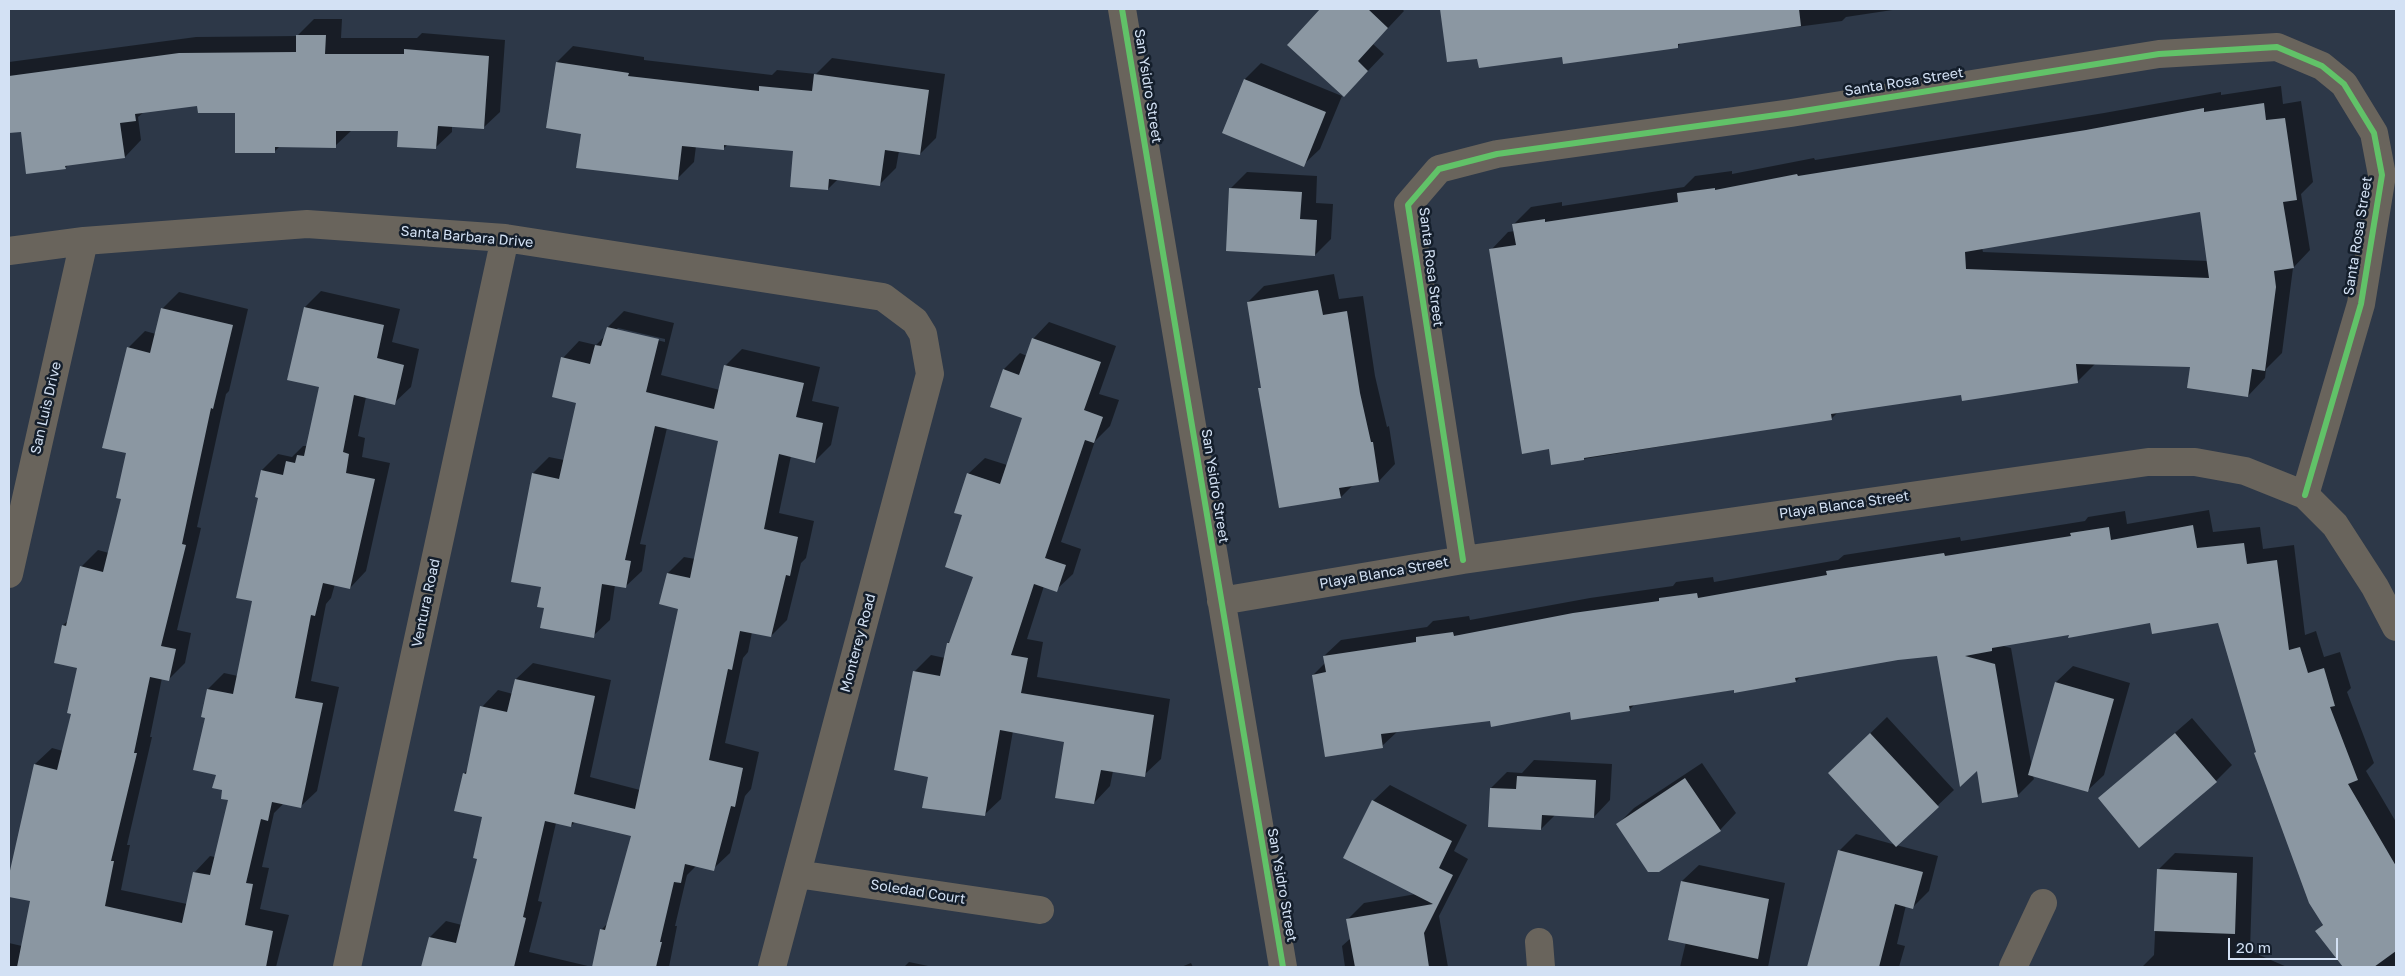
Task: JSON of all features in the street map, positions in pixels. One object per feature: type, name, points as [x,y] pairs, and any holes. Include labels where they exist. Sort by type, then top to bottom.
[{"type":"street","name":"San Ysidro Street","points":[[1122,9],[1283,967]]},
{"type":"street","name":"Santa Rosa Street","points":[[1463,560],[1408,204],[1439,169],[1496,154],[1791,113],[2159,54],[2277,47],[2322,66],[2344,84],[2374,133],[2382,175],[2360,304],[2305,495]]},
{"type":"street","name":"Santa Barbara Drive","points":[[9,251],[84,241],[307,224],[505,238],[883,297],[915,320]]},
{"type":"street","name":"Ventura Road","points":[[347,967],[505,238]]},
{"type":"street","name":"San Luis Drive","points":[[9,574],[84,241]]},
{"type":"street","name":"Monterey Road","points":[[772,967],[930,374],[923,334],[915,320]]},
{"type":"street","name":"Playa Blanca Street","points":[[1221,601],[1463,560],[2148,462],[2195,462],[2245,470],[2305,495],[2335,525],[2375,587],[2396,627]]},
{"type":"street","name":"Soledad Court","points":[[797,874],[1040,910]]},
{"type":"street","points":[[2013,967],[2043,904]]},
{"type":"building","points":[[1320,9],[1368,9],[1388,28],[1358,61],[1368,71],[1344,97],[1287,45]]},
{"type":"building","points":[[1440,9],[1799,9],[1801,26],[1678,44],[1678,48],[1563,64],[1562,57],[1479,68],[1477,59],[1447,62]]},
{"type":"building","points":[[296,35],[326,35],[325,54],[404,54],[404,49],[489,56],[484,129],[438,126],[436,149],[397,147],[398,131],[336,131],[336,148],[275,147],[275,153],[235,153],[235,113],[198,113],[197,106],[135,114],[136,121],[120,123],[125,158],[65,166],[66,169],[26,174],[21,132],[9,133],[9,76],[179,53],[296,52]]},
{"type":"building","points":[[556,62],[629,73],[628,76],[759,91],[759,86],[812,91],[814,74],[929,90],[920,155],[885,150],[880,186],[829,179],[828,190],[790,187],[793,151],[724,145],[724,150],[682,146],[678,180],[576,168],[581,134],[546,128]]},
{"type":"building","points":[[1244,79],[1326,112],[1304,167],[1222,133]]},
{"type":"building","points":[[2264,103],[2266,120],[2285,118],[2297,200],[2283,202],[2294,268],[2274,271],[2276,287],[2265,371],[2252,369],[2248,397],[2187,388],[2190,367],[2076,364],[2078,383],[1962,401],[1961,395],[1831,414],[1832,420],[1584,458],[1584,460],[1551,465],[1549,449],[1522,454],[1489,249],[1516,245],[1512,224],[1545,219],[1545,222],[1678,202],[1677,193],[1715,188],[1715,190],[1797,174],[1798,176],[2086,130],[2204,108],[2204,112]],"holes":[[[2200,212],[2209,278],[1966,269],[1965,252]]]},
{"type":"building","points":[[1229,188],[1302,192],[1300,219],[1317,220],[1315,256],[1226,251]]},
{"type":"building","points":[[1318,290],[1323,315],[1347,311],[1360,393],[1371,442],[1373,442],[1379,482],[1339,488],[1341,498],[1279,508],[1258,388],[1261,388],[1247,302]]},
{"type":"building","points":[[304,307],[384,325],[377,358],[404,365],[395,405],[354,395],[343,452],[349,454],[346,473],[375,479],[350,589],[323,583],[315,616],[311,615],[295,698],[323,703],[301,808],[272,802],[268,821],[261,819],[246,883],[253,884],[245,925],[273,931],[266,967],[17,967],[30,901],[9,897],[9,875],[34,764],[57,770],[71,714],[67,713],[77,668],[54,663],[62,625],[66,626],[80,566],[103,572],[121,499],[116,498],[126,453],[102,448],[127,347],[150,353],[161,308],[233,325],[213,409],[211,408],[182,544],[186,545],[161,646],[176,649],[169,681],[150,677],[134,753],[137,753],[111,861],[114,861],[105,906],[182,923],[193,872],[210,875],[228,800],[221,799],[222,790],[212,788],[216,775],[193,770],[205,718],[201,717],[207,689],[233,694],[252,601],[236,598],[258,498],[255,497],[261,470],[283,475],[286,461],[295,463],[297,455],[304,456],[319,387],[287,380]]},
{"type":"building","points":[[607,327],[659,339],[646,392],[714,409],[724,365],[804,383],[796,417],[823,423],[815,463],[779,454],[764,529],[798,537],[790,576],[786,575],[771,637],[740,631],[732,670],[728,669],[709,760],[743,768],[735,807],[731,806],[714,871],[685,864],[681,883],[674,882],[656,967],[592,967],[600,929],[605,930],[631,836],[572,822],[571,827],[545,821],[523,917],[526,918],[514,967],[421,967],[429,937],[456,943],[477,859],[473,858],[482,817],[454,811],[463,773],[466,774],[480,706],[507,712],[515,679],[595,696],[574,794],[635,809],[678,609],[659,604],[667,573],[690,578],[718,441],[655,426],[625,560],[631,561],[626,588],[602,584],[594,638],[540,628],[544,608],[537,607],[541,587],[511,582],[532,473],[559,479],[576,403],[552,397],[561,357],[590,364],[595,345],[601,346]]},
{"type":"building","points":[[1032,338],[1101,362],[1084,410],[1103,417],[1094,443],[1085,440],[1045,558],[1066,565],[1057,592],[1034,584],[1011,655],[1028,658],[1021,693],[1154,715],[1145,777],[1101,770],[1094,804],[1055,798],[1064,742],[1000,730],[985,816],[922,808],[928,777],[894,770],[913,671],[940,676],[947,643],[949,643],[973,577],[945,567],[962,515],[954,513],[967,473],[1000,484],[1022,418],[990,407],[1003,369],[1019,375]]},
{"type":"building","points":[[2193,525],[2197,548],[2244,543],[2247,564],[2277,560],[2289,650],[2300,647],[2308,673],[2324,668],[2335,706],[2330,707],[2358,780],[2348,784],[2396,866],[2396,951],[2374,967],[2343,967],[2315,931],[2323,925],[2309,903],[2254,753],[2256,752],[2218,623],[2152,634],[2150,623],[2068,638],[2069,635],[1992,648],[1992,651],[1965,656],[1995,664],[2018,797],[1982,803],[1977,771],[1960,787],[1937,656],[1898,660],[1795,678],[1796,682],[1734,693],[1734,690],[1629,706],[1630,711],[1571,720],[1570,712],[1491,727],[1490,721],[1381,734],[1383,748],[1325,757],[1312,675],[1326,672],[1323,656],[1416,642],[1416,637],[1453,632],[1454,636],[1573,613],[1659,601],[1659,598],[1697,593],[1698,598],[1827,575],[1826,571],[1944,553],[1945,556],[2071,536],[2070,533],[2109,527],[2111,540]]},
{"type":"building","points":[[2055,682],[2114,699],[2088,792],[2028,775]]},
{"type":"building","points":[[1870,733],[1939,807],[1896,847],[1828,773]]},
{"type":"building","points":[[2175,733],[2217,782],[2139,848],[2098,798]]},
{"type":"building","points":[[1517,776],[1596,780],[1594,818],[1542,815],[1541,830],[1488,827],[1490,788],[1516,789]]},
{"type":"building","points":[[1685,778],[1721,831],[1659,872],[1648,872],[1616,824]]},
{"type":"building","points":[[1372,800],[1452,841],[1439,868],[1453,875],[1424,933],[1429,967],[1355,967],[1346,919],[1433,904],[1343,858]]},
{"type":"building","points":[[1838,850],[1923,872],[1913,909],[1895,904],[1879,967],[1807,967]]},
{"type":"building","points":[[2157,869],[2237,873],[2235,934],[2154,931]]},
{"type":"building","points":[[1681,881],[1769,899],[1758,959],[1668,940]]},
{"type":"cycle path","points":[[1122,9],[1283,967]]},
{"type":"cycle path","points":[[1463,560],[1408,205],[1439,169],[1497,154],[1791,113],[2159,54],[2277,47],[2322,66],[2344,84],[2374,133],[2382,175],[2361,304],[2305,495]]}]
